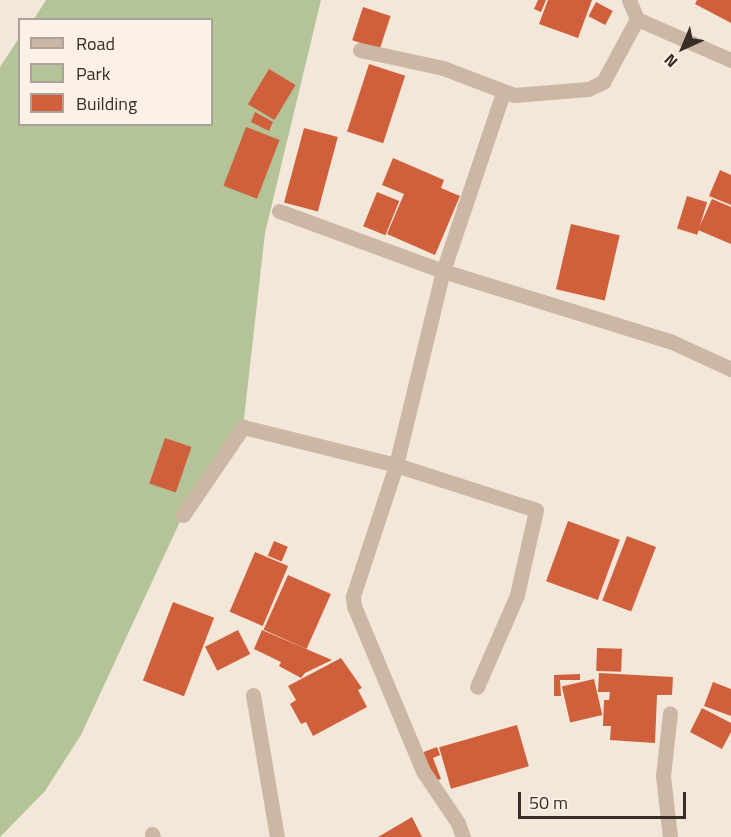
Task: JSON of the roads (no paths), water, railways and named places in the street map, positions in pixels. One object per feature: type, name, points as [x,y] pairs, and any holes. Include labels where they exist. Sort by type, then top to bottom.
[{"type":"street","points":[[629,0],[637,19],[731,60]]},
{"type":"street","points":[[360,50],[443,68],[503,93],[514,95],[588,89],[603,82],[637,19]]},
{"type":"street","points":[[463,837],[458,823],[423,771],[354,606],[353,596],[396,465],[443,271],[503,93]]},
{"type":"street","points":[[279,210],[443,271],[672,342],[731,369]]},
{"type":"street","points":[[183,516],[243,427],[396,465],[536,510],[517,596],[477,687]]},
{"type":"street","points":[[253,695],[277,837]]},
{"type":"street","points":[[670,714],[663,776],[670,837]]}]
